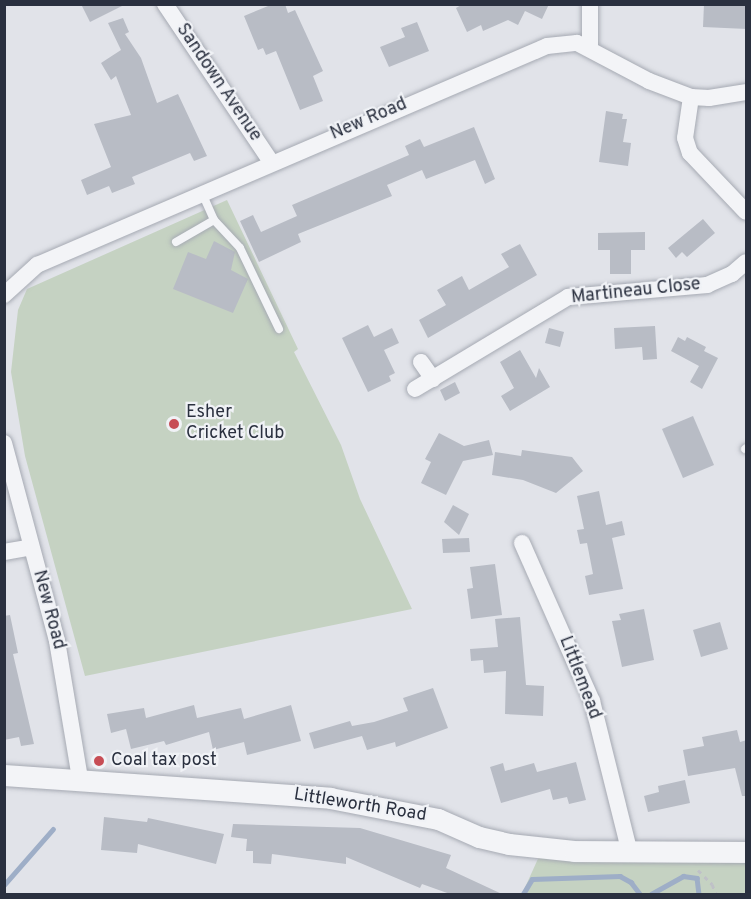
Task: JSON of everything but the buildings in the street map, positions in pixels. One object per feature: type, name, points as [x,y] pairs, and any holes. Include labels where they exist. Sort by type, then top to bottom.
[{"type":"street","name":"Sandown Avenue","points":[[165,4],[271,162]]},
{"type":"street","points":[[590,4],[590,47]]},
{"type":"street","name":"New Road","points":[[4,295],[37,265],[535,49],[562,42],[590,47],[649,81],[691,97],[709,98],[747,92]]},
{"type":"street","points":[[691,97],[685,138],[690,153],[747,212]]},
{"type":"street","name":"Martineau Close","points":[[416,390],[568,297],[707,285],[732,274],[747,262]]},
{"type":"street","points":[[421,362],[433,379]]},
{"type":"street","name":"New Road","points":[[4,443],[69,695],[80,778]]},
{"type":"street","name":"Littlemead","points":[[522,543],[592,701],[630,853]]},
{"type":"street","points":[[4,552],[31,547]]},
{"type":"street","name":"Littleworth Road","points":[[4,775],[80,778],[330,798],[438,819],[479,837],[509,844],[630,853],[747,852]]},
{"type":"lane","points":[[202,193],[214,220],[240,248],[279,329]]},
{"type":"lane","points":[[176,242],[214,220]]},
{"type":"path","points":[[692,851],[697,869],[712,884],[716,894]]},
{"type":"green space","name":"Esher Cricket Club","points":[[227,200],[298,349],[294,352],[341,445],[360,499],[412,609],[85,676],[25,456],[11,372],[18,310],[27,289]]},
{"type":"green space","points":[[542,850],[746,852],[746,894],[522,894]]},
{"type":"waterway","points":[[4,885],[53,829]]},
{"type":"waterway","points":[[523,894],[532,879],[620,876],[631,882],[640,894]]},
{"type":"waterway","points":[[651,894],[683,876],[697,878],[699,894]]},
{"type":"place","name":"Esher Cricket Club","points":[[174,424]]},
{"type":"place","name":"Coal tax post","points":[[99,761]]}]
